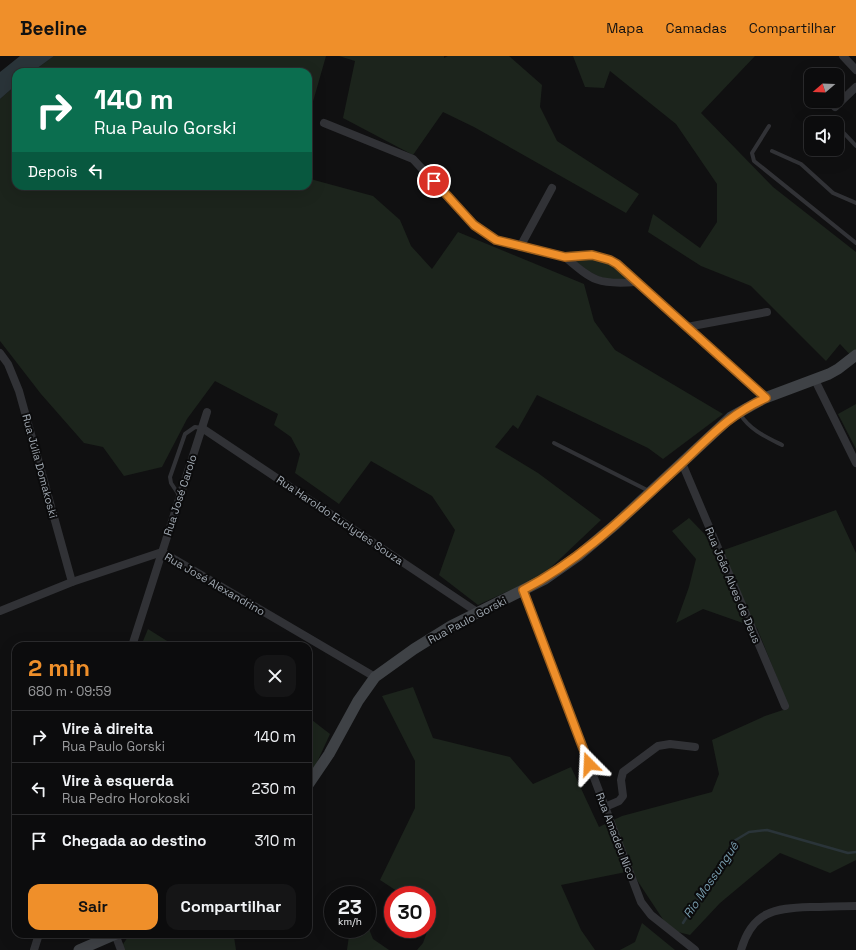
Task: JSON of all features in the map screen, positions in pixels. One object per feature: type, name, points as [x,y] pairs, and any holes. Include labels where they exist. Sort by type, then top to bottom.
[{"type":"street","points":[[843,56],[856,70]]},
{"type":"street","points":[[844,98],[856,88]]},
{"type":"street","points":[[324,123],[413,159],[425,170],[464,214],[485,234],[496,240],[565,257],[584,254],[605,258],[617,264],[766,398]]},
{"type":"street","points":[[520,247],[552,188]]},
{"type":"street","points":[[565,257],[583,273],[600,282],[608,284],[636,282]]},
{"type":"street","points":[[687,327],[767,312]]},
{"type":"street","name":"Rua Júlia Domakoski","points":[[0,353],[8,364],[19,391],[72,582]]},
{"type":"street","name":"Rua Paulo Gorski","points":[[312,779],[329,754],[358,701],[375,677],[414,649],[477,612],[545,579],[578,556],[651,492],[724,422],[739,412],[766,398],[815,380],[838,369],[856,355]]},
{"type":"street","points":[[815,380],[856,463]]},
{"type":"street","name":"Rua José Carolo","points":[[133,642],[207,412]]},
{"type":"street","name":"Rua Haroldo Euclydes Souza","points":[[202,428],[477,612]]},
{"type":"street","name":"Rua João Alves de Deus","points":[[682,463],[785,706]]},
{"type":"street","name":"Rua José Alexandrino","points":[[0,611],[72,582],[162,552],[375,677]]},
{"type":"street","name":"Rua Amadeu Nico","points":[[523,590],[645,909],[694,950]]},
{"type":"street","points":[[605,807],[619,801],[623,796],[621,780],[623,772],[658,746],[670,744],[695,747]]},
{"type":"street","points":[[741,950],[750,928],[757,920],[773,911],[791,908],[856,906]]},
{"type":"street","points":[[34,950],[38,938]]},
{"type":"street","points":[[79,950],[107,938]]},
{"type":"street","points":[[117,938],[120,950]]},
{"type":"lane","points":[[769,126],[752,153],[754,161],[856,243]]},
{"type":"lane","points":[[844,133],[856,146]]},
{"type":"lane","points":[[772,151],[801,164],[833,193],[856,203]]},
{"type":"lane","points":[[739,412],[750,427],[782,445]]},
{"type":"lane","points":[[180,497],[171,484],[170,477],[185,434],[195,427],[202,428]]},
{"type":"lane","points":[[554,443],[651,492]]},
{"type":"shaded area","points":[[20,56],[54,56],[38,68],[12,68],[12,88],[0,99],[0,72]]},
{"type":"shaded area","points":[[54,56],[326,56],[312,105],[312,68],[38,68]]},
{"type":"shaded area","points":[[339,56],[444,56],[444,58],[448,56],[509,56],[542,85],[540,107],[557,141],[639,194],[626,213],[474,127],[443,112],[413,155],[343,118],[355,61]]},
{"type":"shaded area","points":[[573,56],[755,56],[701,113],[773,187],[856,252],[856,361],[840,344],[826,361],[751,286],[701,266],[648,232],[653,214],[700,248],[717,222],[717,184],[676,124],[610,71],[604,88],[585,87]]},
{"type":"shaded area","points":[[12,88],[12,190],[312,190],[312,178],[373,196],[400,220],[411,246],[432,269],[458,232],[584,284],[594,321],[615,350],[723,414],[663,459],[648,448],[537,395],[518,429],[513,425],[495,447],[538,473],[601,520],[543,575],[478,605],[439,575],[455,530],[432,496],[371,461],[339,504],[295,473],[300,454],[291,437],[274,425],[278,414],[215,381],[187,419],[162,467],[124,476],[103,447],[84,443],[41,394],[0,341],[0,99]]},
{"type":"shaded area","points":[[573,259],[591,259],[609,264],[628,278],[612,279],[598,276]]},
{"type":"shaded area","points":[[856,404],[856,449],[838,414]]},
{"type":"shaded area","points":[[836,510],[856,553],[856,860],[830,873],[780,853],[720,903],[690,935],[670,930],[631,871],[561,885],[581,930],[595,950],[417,950],[423,943],[425,938],[436,938],[436,886],[389,886],[380,880],[415,808],[415,761],[382,696],[413,687],[433,738],[510,757],[533,784],[571,767],[599,827],[622,816],[712,792],[719,774],[712,740],[765,716],[789,708],[757,628],[703,609],[676,623],[689,587],[696,559],[672,531],[689,518],[721,551]]},
{"type":"shaded area","points":[[148,629],[169,642],[143,642]]},
{"type":"shaded area","points":[[312,720],[330,734],[312,773]]},
{"type":"shaded area","points":[[642,923],[675,950],[620,950],[635,942]]},
{"type":"shaded area","points":[[127,938],[234,938],[236,950],[119,950]]},
{"type":"shaded area","points":[[349,938],[373,938],[389,950],[347,950]]},
{"type":"waterway","name":"Rio Mossunguê","points":[[683,923],[734,841],[749,832],[767,830],[848,853],[856,852]]},
{"type":"route","points":[[434,181],[474,225],[485,234],[496,240],[507,244],[565,257],[584,254],[601,256],[617,264],[766,398],[755,402],[731,416],[597,541],[561,569],[523,590],[589,764]]}]
